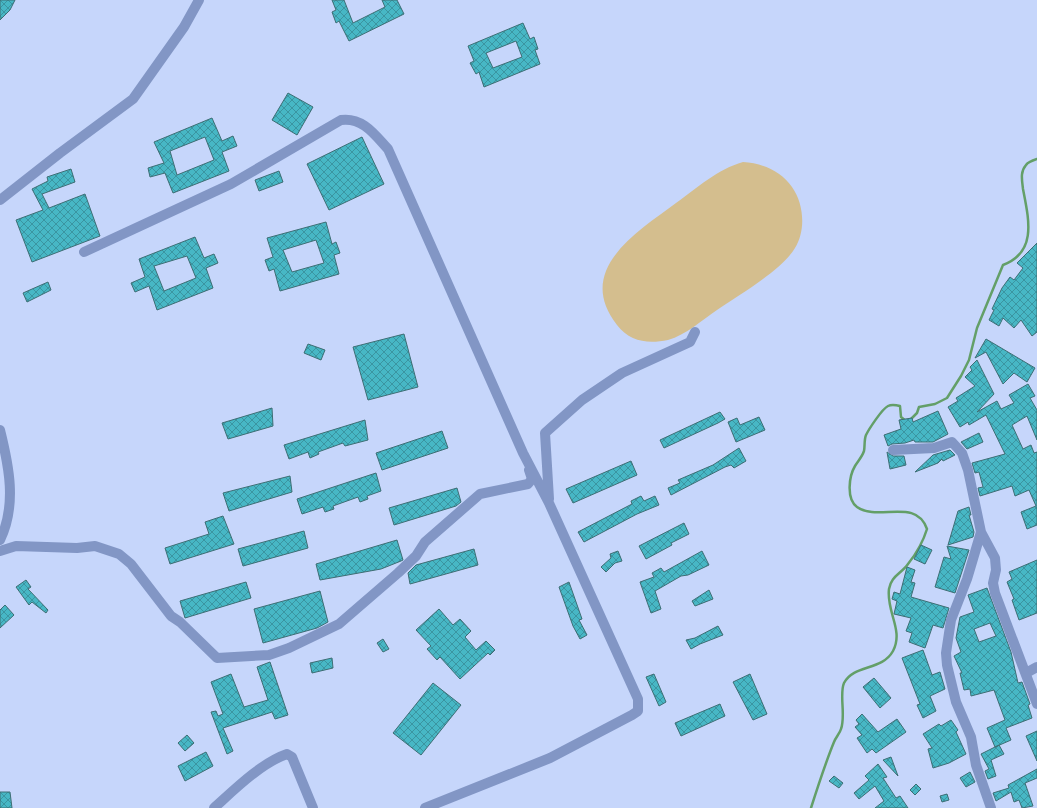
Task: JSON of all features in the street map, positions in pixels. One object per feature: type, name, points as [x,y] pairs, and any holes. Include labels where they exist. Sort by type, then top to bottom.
[{"type":"street","points":[[0,200],[133,99],[184,27],[199,0]]},
{"type":"street","points":[[84,252],[231,184],[341,120],[348,119],[359,122],[369,129],[388,150],[523,452],[549,503],[638,698],[638,711],[550,758],[425,808]]},
{"type":"street","points":[[549,503],[545,433],[582,400],[622,373],[690,342],[695,332]]},
{"type":"street","points":[[0,430],[11,487],[9,510],[0,540]]},
{"type":"street","points":[[893,450],[934,448],[952,442],[962,453],[968,470],[981,532],[995,558],[996,570],[993,583],[995,593],[1037,704]]},
{"type":"street","points":[[0,551],[16,546],[77,548],[95,546],[119,554],[131,564],[171,616],[180,622],[217,658],[269,655],[289,648],[339,624],[398,573],[416,556],[425,542],[480,494],[528,484],[532,478],[523,452]]},
{"type":"street","points":[[981,532],[967,579],[951,620],[946,653],[947,665],[956,702],[971,737],[976,765],[991,808]]},
{"type":"street","points":[[1026,673],[1037,667]]},
{"type":"street","points":[[214,808],[234,790],[277,757],[287,754],[292,757],[313,808]]},
{"type":"shaded area","points":[[743,162],[764,166],[777,172],[788,181],[792,187],[799,201],[802,217],[801,233],[795,248],[780,265],[759,282],[694,327],[675,338],[653,342],[634,338],[622,331],[606,305],[603,287],[606,270],[616,254],[644,227],[700,185],[725,169]]},
{"type":"building","points":[[0,0],[15,0],[10,10],[0,20]]},
{"type":"building","points":[[332,0],[344,0],[353,23],[385,7],[382,0],[397,0],[404,14],[349,41],[339,21],[336,23],[332,12],[336,10]]},
{"type":"building","points":[[523,23],[530,39],[534,37],[538,49],[535,50],[540,64],[484,87],[479,72],[476,74],[470,63],[474,61],[468,46]],"holes":[[[516,41],[522,57],[493,68],[486,53]]]},
{"type":"building","points":[[288,93],[313,107],[297,135],[272,120]]},
{"type":"building","points":[[212,118],[222,141],[233,136],[237,146],[222,152],[229,171],[173,193],[165,173],[150,177],[148,168],[164,163],[154,142]],"holes":[[[205,137],[214,160],[177,175],[170,151]]]},
{"type":"building","points":[[362,137],[384,184],[329,210],[307,164]]},
{"type":"building","points":[[71,169],[75,182],[42,194],[49,208],[85,194],[100,236],[32,262],[16,220],[43,210],[32,189],[48,181],[47,177]]},
{"type":"building","points":[[279,171],[283,182],[259,191],[255,180]]},
{"type":"building","points":[[326,222],[332,244],[336,242],[340,253],[334,255],[339,274],[280,291],[274,269],[269,271],[265,260],[273,257],[267,238]],"holes":[[[316,240],[324,263],[292,272],[283,250]]]},
{"type":"building","points":[[195,237],[204,258],[214,254],[218,263],[206,268],[213,288],[157,310],[149,286],[135,292],[131,283],[145,277],[139,259]],"holes":[[[187,256],[196,278],[164,291],[154,266]]]},
{"type":"building","points":[[1037,243],[1037,332],[1032,336],[1021,320],[1014,328],[1003,318],[999,326],[989,320],[994,310],[992,309],[1002,288],[1010,277],[1014,280],[1023,268],[1017,263]]},
{"type":"building","points":[[48,282],[51,290],[27,302],[23,293]]},
{"type":"building","points":[[404,334],[418,387],[368,400],[353,347]]},
{"type":"building","points":[[986,339],[1035,368],[1027,382],[1014,373],[1003,384],[986,352],[975,358]]},
{"type":"building","points":[[308,344],[325,350],[321,360],[304,353]]},
{"type":"building","points":[[977,360],[994,394],[977,412],[997,401],[1001,409],[1014,403],[1009,395],[1028,384],[1035,396],[1030,398],[1037,410],[1037,440],[1027,416],[1012,425],[1023,449],[1031,445],[1034,453],[1037,452],[1037,525],[1027,529],[1021,512],[1036,506],[1029,490],[1015,496],[1012,486],[980,496],[978,488],[983,487],[979,472],[975,473],[972,463],[1005,454],[986,415],[969,425],[968,422],[960,427],[948,407],[958,401],[956,398],[975,386],[965,377],[972,370],[970,367]]},
{"type":"building","points":[[272,408],[273,426],[228,439],[222,423]]},
{"type":"building","points":[[938,411],[948,434],[933,442],[915,442],[914,440],[888,446],[884,435],[901,429],[899,420],[912,418],[913,422]]},
{"type":"building","points":[[720,412],[725,419],[664,448],[660,440]]},
{"type":"building","points":[[759,417],[765,430],[736,442],[728,422],[737,418],[740,425]]},
{"type":"building","points":[[365,420],[368,440],[345,446],[343,443],[318,452],[319,454],[310,458],[308,452],[289,459],[284,445]]},
{"type":"building","points":[[442,431],[448,448],[382,470],[376,453]]},
{"type":"building","points":[[979,433],[983,442],[967,449],[961,442]]},
{"type":"building","points":[[739,448],[746,461],[734,468],[731,465],[725,467],[671,495],[668,488],[680,483],[678,480],[713,465]]},
{"type":"building","points":[[950,450],[955,455],[943,461],[942,459],[938,463],[915,472],[933,455]]},
{"type":"building","points":[[887,452],[893,456],[904,456],[906,465],[890,469]]},
{"type":"building","points":[[631,461],[637,475],[573,503],[566,489]]},
{"type":"building","points":[[376,473],[381,491],[367,496],[368,499],[360,502],[358,497],[333,506],[334,509],[325,512],[323,507],[302,514],[297,499]]},
{"type":"building","points":[[290,476],[292,492],[229,511],[223,493]]},
{"type":"building","points":[[457,488],[461,502],[456,506],[394,525],[389,508]]},
{"type":"building","points":[[641,496],[644,501],[655,496],[659,505],[637,514],[584,542],[578,532],[632,504],[631,501]]},
{"type":"building","points":[[969,507],[971,515],[969,515],[974,532],[973,537],[948,545],[958,511]]},
{"type":"building","points":[[223,516],[234,544],[170,564],[165,548],[209,534],[205,522]]},
{"type":"building","points":[[684,523],[689,534],[671,543],[672,545],[646,559],[639,546]]},
{"type":"building","points":[[304,531],[308,548],[243,566],[238,549]]},
{"type":"building","points":[[397,540],[403,560],[381,569],[320,580],[316,564]]},
{"type":"building","points":[[921,545],[932,550],[925,564],[914,559]]},
{"type":"building","points":[[947,546],[969,550],[955,593],[935,587],[944,557],[951,559]]},
{"type":"building","points":[[474,549],[478,565],[410,584],[408,573],[416,565]]},
{"type":"building","points":[[618,551],[622,561],[615,563],[606,572],[601,567],[611,558],[610,554]]},
{"type":"building","points":[[702,551],[709,565],[688,575],[681,576],[655,591],[661,609],[651,613],[640,582],[654,577],[652,573],[661,568],[664,572]]},
{"type":"building","points":[[1037,560],[1037,613],[1019,620],[1012,600],[1014,599],[1007,582],[1012,579],[1009,572]]},
{"type":"building","points":[[907,567],[915,570],[911,582],[915,583],[911,597],[949,608],[943,628],[933,625],[925,648],[909,642],[912,633],[906,631],[911,618],[894,614],[897,601],[892,599],[894,592],[900,594]]},
{"type":"building","points":[[26,580],[31,587],[28,589],[48,610],[46,613],[32,602],[29,605],[16,587]]},
{"type":"building","points":[[246,582],[251,598],[185,618],[180,601]]},
{"type":"building","points":[[569,582],[582,619],[579,620],[587,635],[580,639],[573,626],[559,587]]},
{"type":"building","points":[[987,588],[1011,652],[1018,683],[1022,682],[1030,704],[1028,705],[1032,718],[1006,728],[1011,740],[995,747],[987,728],[1005,720],[994,690],[971,696],[970,689],[964,690],[960,673],[962,673],[954,656],[961,652],[956,638],[960,617],[974,612],[968,595]],"holes":[[[990,623],[996,636],[979,642],[974,629]]]},
{"type":"building","points":[[709,590],[713,599],[695,606],[692,601]]},
{"type":"building","points":[[320,591],[328,622],[317,628],[263,643],[254,609]]},
{"type":"building","points":[[5,605],[14,615],[0,628],[0,610]]},
{"type":"building","points":[[439,609],[453,625],[460,619],[471,631],[465,637],[476,650],[486,641],[495,650],[490,655],[488,653],[460,679],[440,657],[437,660],[427,649],[431,646],[416,630]]},
{"type":"building","points":[[718,626],[723,635],[691,649],[686,640],[695,638]]},
{"type":"building","points":[[383,639],[389,649],[383,652],[377,643]]},
{"type":"building","points":[[923,650],[932,675],[940,672],[945,689],[930,696],[936,711],[923,718],[917,705],[920,704],[902,658]]},
{"type":"building","points":[[332,658],[333,668],[312,673],[310,663]]},
{"type":"building","points":[[270,662],[288,715],[275,719],[272,712],[223,728],[233,751],[227,754],[211,712],[216,711],[218,716],[223,714],[211,682],[231,674],[244,707],[268,700],[257,667]]},
{"type":"building","points":[[654,674],[666,702],[659,706],[646,677]]},
{"type":"building","points":[[750,674],[767,714],[753,720],[733,682]]},
{"type":"building","points":[[874,678],[891,698],[880,708],[863,687]]},
{"type":"building","points":[[433,683],[461,705],[421,755],[393,733]]},
{"type":"building","points":[[720,704],[725,716],[681,736],[675,723]]},
{"type":"building","points":[[862,714],[878,732],[897,719],[906,732],[876,753],[872,749],[867,753],[857,738],[862,735],[855,727],[859,724],[856,720]]},
{"type":"building","points":[[951,720],[958,730],[956,732],[966,754],[949,763],[933,768],[928,749],[932,748],[923,734],[939,724],[941,726]]},
{"type":"building","points":[[1037,731],[1037,761],[1026,736]]},
{"type":"building","points":[[187,735],[194,743],[185,751],[178,743]]},
{"type":"building","points":[[999,745],[1004,754],[991,760],[996,776],[988,779],[985,771],[989,769],[981,754]]},
{"type":"building","points":[[206,752],[213,766],[185,781],[178,766]]},
{"type":"building","points":[[891,757],[898,776],[883,760]]},
{"type":"building","points":[[878,764],[887,777],[883,778],[896,798],[900,796],[908,808],[875,808],[884,801],[875,786],[859,799],[854,793],[869,780],[865,776]]},
{"type":"building","points":[[1037,769],[1037,778],[1025,783],[1033,806],[1022,808],[1019,800],[1014,802],[1011,792],[996,801],[993,793],[1009,788],[1008,785]]},
{"type":"building","points":[[970,772],[975,782],[966,787],[960,778]]},
{"type":"building","points":[[834,776],[843,783],[839,788],[829,781]]},
{"type":"building","points":[[916,784],[921,789],[915,795],[910,790]]},
{"type":"building","points":[[0,792],[10,792],[12,808],[0,808]]},
{"type":"building","points":[[947,794],[949,800],[942,802],[940,796]]},
{"type":"waterway","points":[[910,420],[917,413],[919,407],[935,404],[947,398],[969,360],[977,328],[1003,265],[1014,259],[1021,252],[1026,243],[1028,223],[1022,173],[1027,164],[1037,159]]},
{"type":"waterway","points":[[811,808],[831,750],[841,729],[843,718],[842,693],[844,683],[854,673],[882,662],[893,651],[897,636],[890,605],[890,585],[894,578],[914,556],[927,529],[922,519],[914,514],[906,512],[866,511],[857,507],[851,499],[851,476],[864,451],[866,435],[879,415],[888,406],[900,406],[901,417],[906,421]]}]
